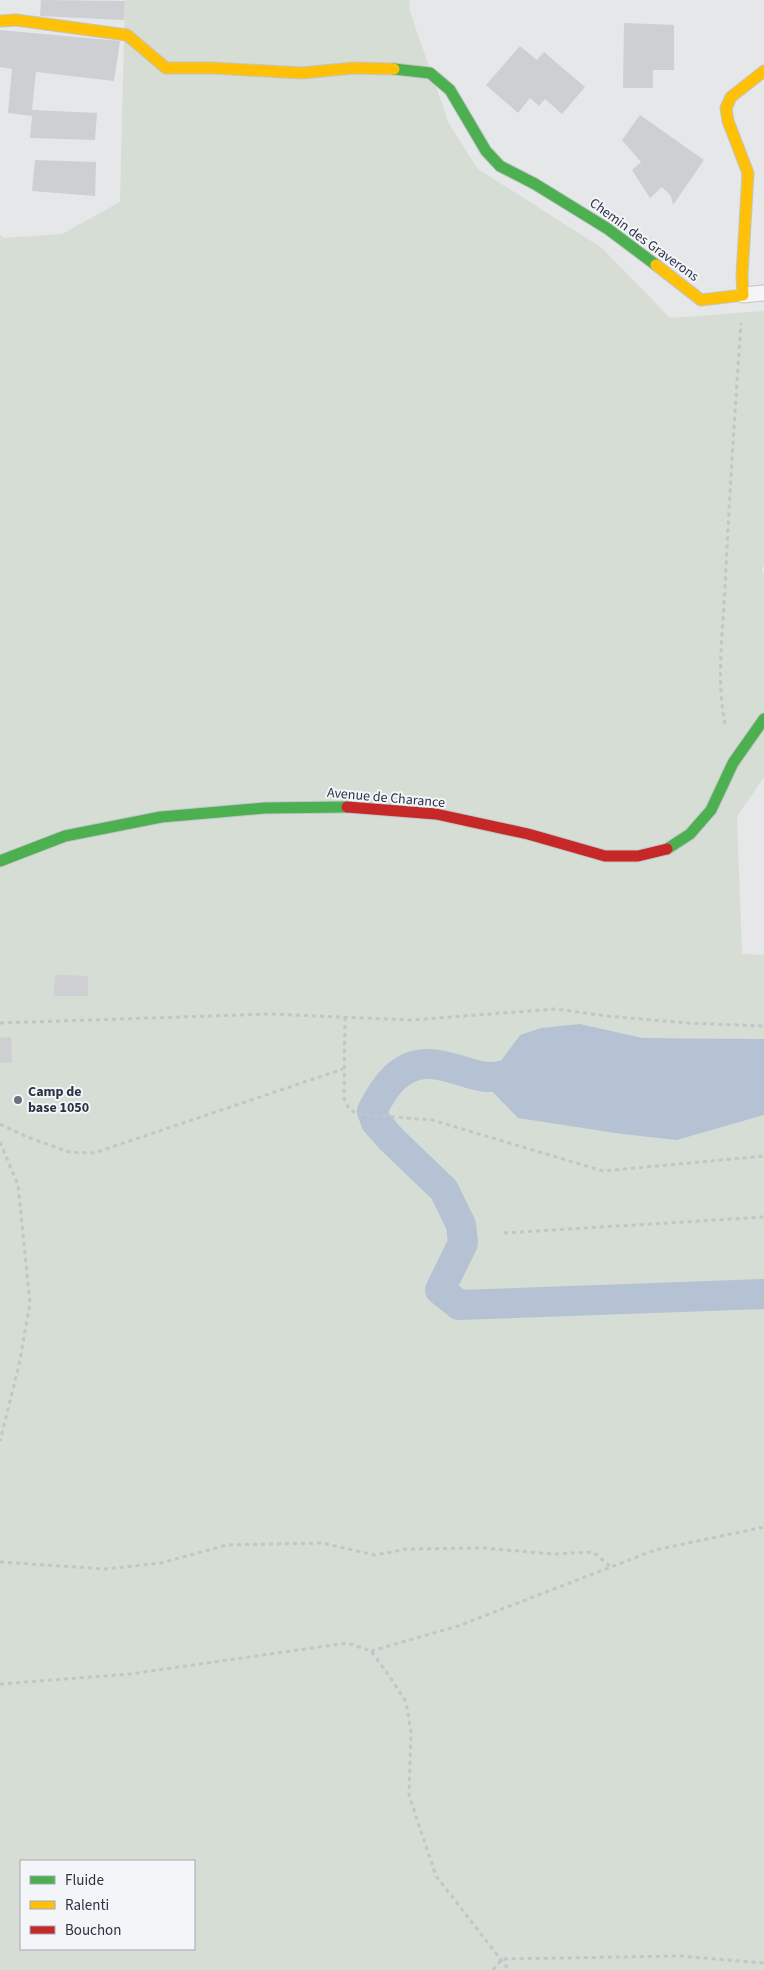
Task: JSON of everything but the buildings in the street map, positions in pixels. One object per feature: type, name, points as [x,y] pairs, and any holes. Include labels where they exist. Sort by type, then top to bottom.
[{"type":"street","name":"Chemin des Graverons","points":[[0,21],[16,20],[127,36],[166,68],[213,68],[302,73],[353,68],[399,69],[430,74],[450,90],[486,151],[500,166],[535,184],[608,229],[701,300],[742,295]]},
{"type":"street","points":[[742,295],[748,173],[728,121],[726,108],[731,98],[764,71]]},
{"type":"street","name":"Avenue de Charance","points":[[0,862],[65,836],[161,817],[284,807],[351,807],[436,814],[528,834],[605,856],[638,856],[665,850],[690,834],[711,810],[733,763],[764,719]]},
{"type":"lane","points":[[742,295],[764,293]]},
{"type":"path","points":[[726,728],[720,701],[729,499],[742,295]]},
{"type":"path","points":[[0,1023],[270,1014],[411,1020],[556,1009],[606,1016],[687,1023],[764,1026]]},
{"type":"path","points":[[345,1017],[344,1097],[346,1105],[358,1114],[432,1120],[603,1171],[764,1156]]},
{"type":"path","points":[[0,1124],[28,1137],[69,1152],[94,1153],[343,1070]]},
{"type":"path","points":[[0,1142],[18,1185],[30,1303],[19,1365],[0,1441]]},
{"type":"path","points":[[504,1233],[764,1217]]},
{"type":"path","points":[[0,1684],[130,1674],[347,1643],[371,1651],[458,1626],[655,1550],[764,1527]]},
{"type":"path","points":[[0,1562],[105,1569],[162,1563],[227,1545],[322,1543],[375,1555],[407,1549],[483,1548],[552,1554],[593,1552],[612,1567]]},
{"type":"path","points":[[371,1651],[406,1702],[411,1732],[409,1795],[436,1876],[509,1970]]},
{"type":"path","points":[[493,1970],[502,1959],[680,1956],[764,1963]]},
{"type":"shaded area","points":[[125,0],[409,0],[410,12],[449,124],[478,169],[602,248],[670,318],[764,311],[764,564],[762,571],[764,574],[764,777],[737,817],[742,954],[764,955],[764,1039],[643,1038],[580,1024],[520,1035],[489,1077],[486,1085],[677,1140],[764,1115],[764,1970],[0,1970],[0,235],[4,238],[62,234],[120,202]]},
{"type":"water","points":[[580,1024],[643,1038],[764,1039],[764,1115],[677,1140],[622,1134],[518,1118],[486,1085],[489,1077],[520,1035],[541,1028]]},
{"type":"waterway","points":[[529,1068],[487,1077],[438,1065],[420,1064],[410,1067],[394,1078],[382,1093],[372,1111],[376,1122],[391,1139],[444,1190],[461,1225],[463,1243],[440,1290],[459,1305],[764,1294]]},
{"type":"traffic: fast","points":[[394,69],[430,73],[450,90],[486,151],[500,166],[535,184],[608,229],[656,265]]},
{"type":"traffic: fast","points":[[667,849],[690,834],[711,810],[733,763],[764,719]]},
{"type":"traffic: fast","points":[[0,861],[65,836],[161,817],[265,808],[347,807]]},
{"type":"traffic: slow","points":[[0,21],[16,20],[127,35],[166,68],[213,68],[302,73],[353,68],[394,69]]},
{"type":"traffic: slow","points":[[656,265],[701,300],[743,295],[742,276],[748,173],[728,121],[726,108],[731,97],[764,71]]},
{"type":"traffic: jam","points":[[347,807],[436,814],[528,834],[605,856],[638,856],[667,849]]},
{"type":"place","name":"Camp de base 1050","points":[[18,1100]]}]
